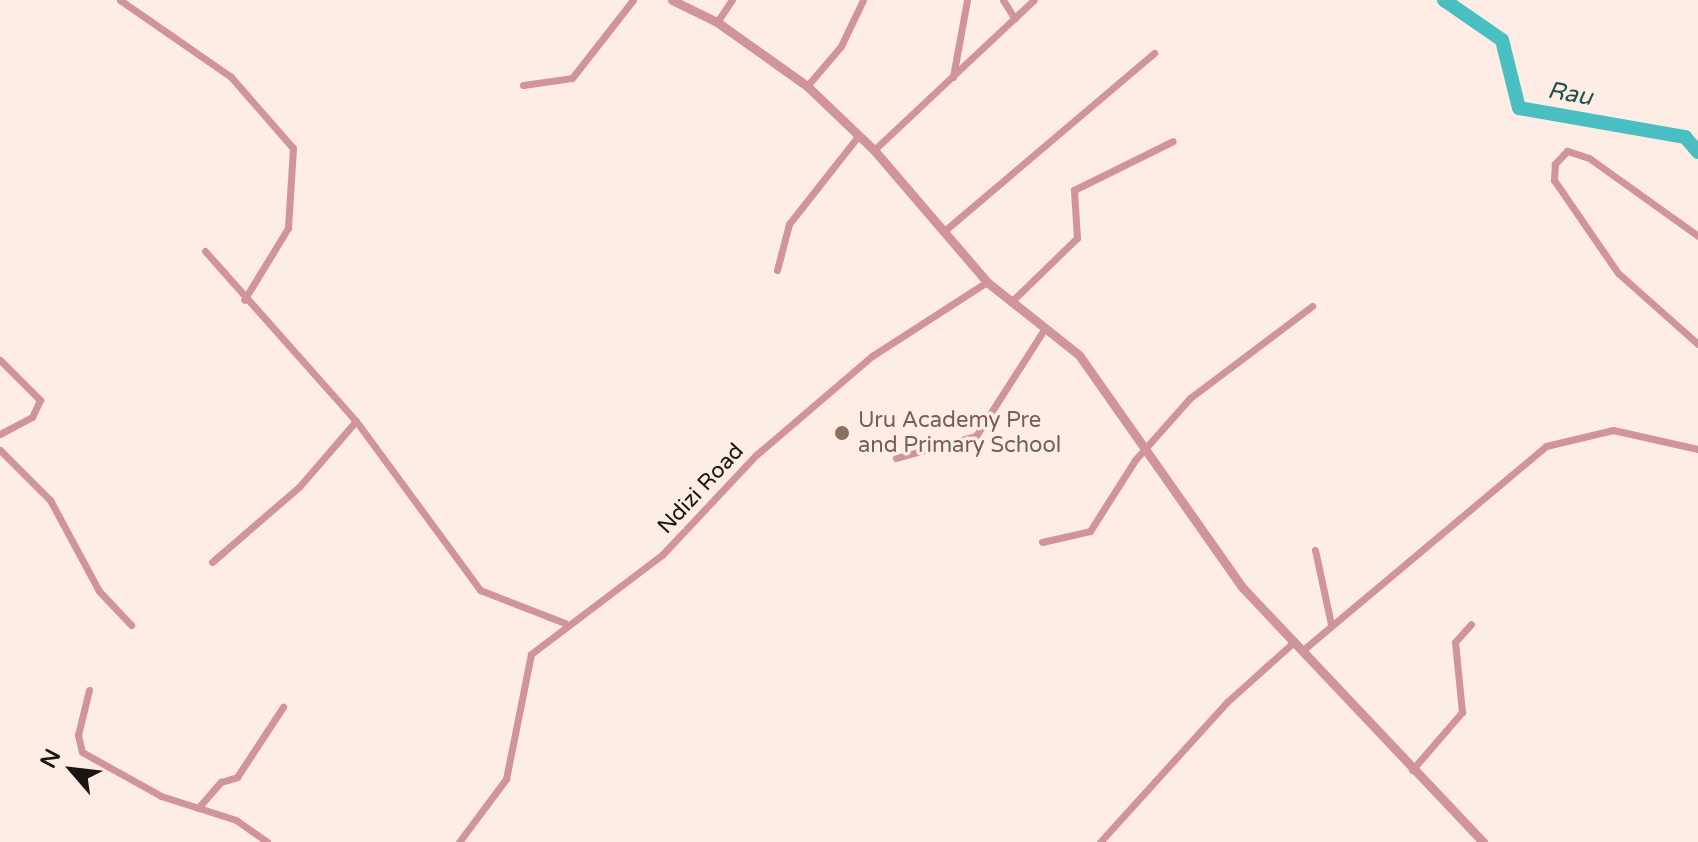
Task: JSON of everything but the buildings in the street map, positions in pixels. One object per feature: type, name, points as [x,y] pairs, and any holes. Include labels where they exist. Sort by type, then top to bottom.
[{"type":"street","points":[[120,0],[231,77],[293,148],[288,228],[244,300]]},
{"type":"street","points":[[523,85],[572,78],[633,0]]},
{"type":"street","points":[[672,0],[717,22],[807,86],[874,150],[987,282],[1079,355],[1146,446],[1231,575],[1483,842]]},
{"type":"street","points":[[717,22],[732,0]]},
{"type":"street","points":[[807,86],[841,46],[863,0]]},
{"type":"street","points":[[953,77],[967,0]]},
{"type":"street","points":[[1003,0],[1015,19]]},
{"type":"street","points":[[874,150],[1034,0]]},
{"type":"street","points":[[943,232],[1154,53]]},
{"type":"street","points":[[777,270],[789,224],[859,135]]},
{"type":"street","points":[[1013,300],[1077,238],[1074,190],[1173,141]]},
{"type":"street","points":[[1698,236],[1589,158],[1567,151],[1555,164],[1554,180],[1618,273],[1698,344]]},
{"type":"street","points":[[205,251],[244,300],[356,421],[480,590],[565,623]]},
{"type":"street","name":"Ndizi Road","points":[[459,842],[506,779],[531,654],[565,623],[662,555],[756,455],[865,361],[987,282]]},
{"type":"street","points":[[1042,542],[1090,531],[1146,446],[1223,369],[1312,306]]},
{"type":"street","points":[[896,458],[976,436],[1045,328]]},
{"type":"street","points":[[0,360],[38,394],[40,407],[0,434]]},
{"type":"street","points":[[212,562],[299,487],[356,421]]},
{"type":"street","points":[[1303,650],[1546,446],[1613,430],[1698,449]]},
{"type":"street","points":[[0,450],[50,500],[99,591],[131,625]]},
{"type":"street","points":[[1315,550],[1331,624]]},
{"type":"street","points":[[1412,770],[1462,712],[1455,642],[1471,624]]},
{"type":"street","points":[[1100,842],[1227,702],[1295,641]]},
{"type":"street","points":[[89,690],[78,735],[82,752],[198,808],[236,820],[267,842]]},
{"type":"street","points":[[198,808],[221,782],[237,777],[283,707]]},
{"type":"waterway","name":"Rau","points":[[1444,0],[1502,40],[1519,108],[1685,137],[1698,152]]},
{"type":"place","name":"Uru Academy Pre and Primary School","points":[[842,433]]}]
